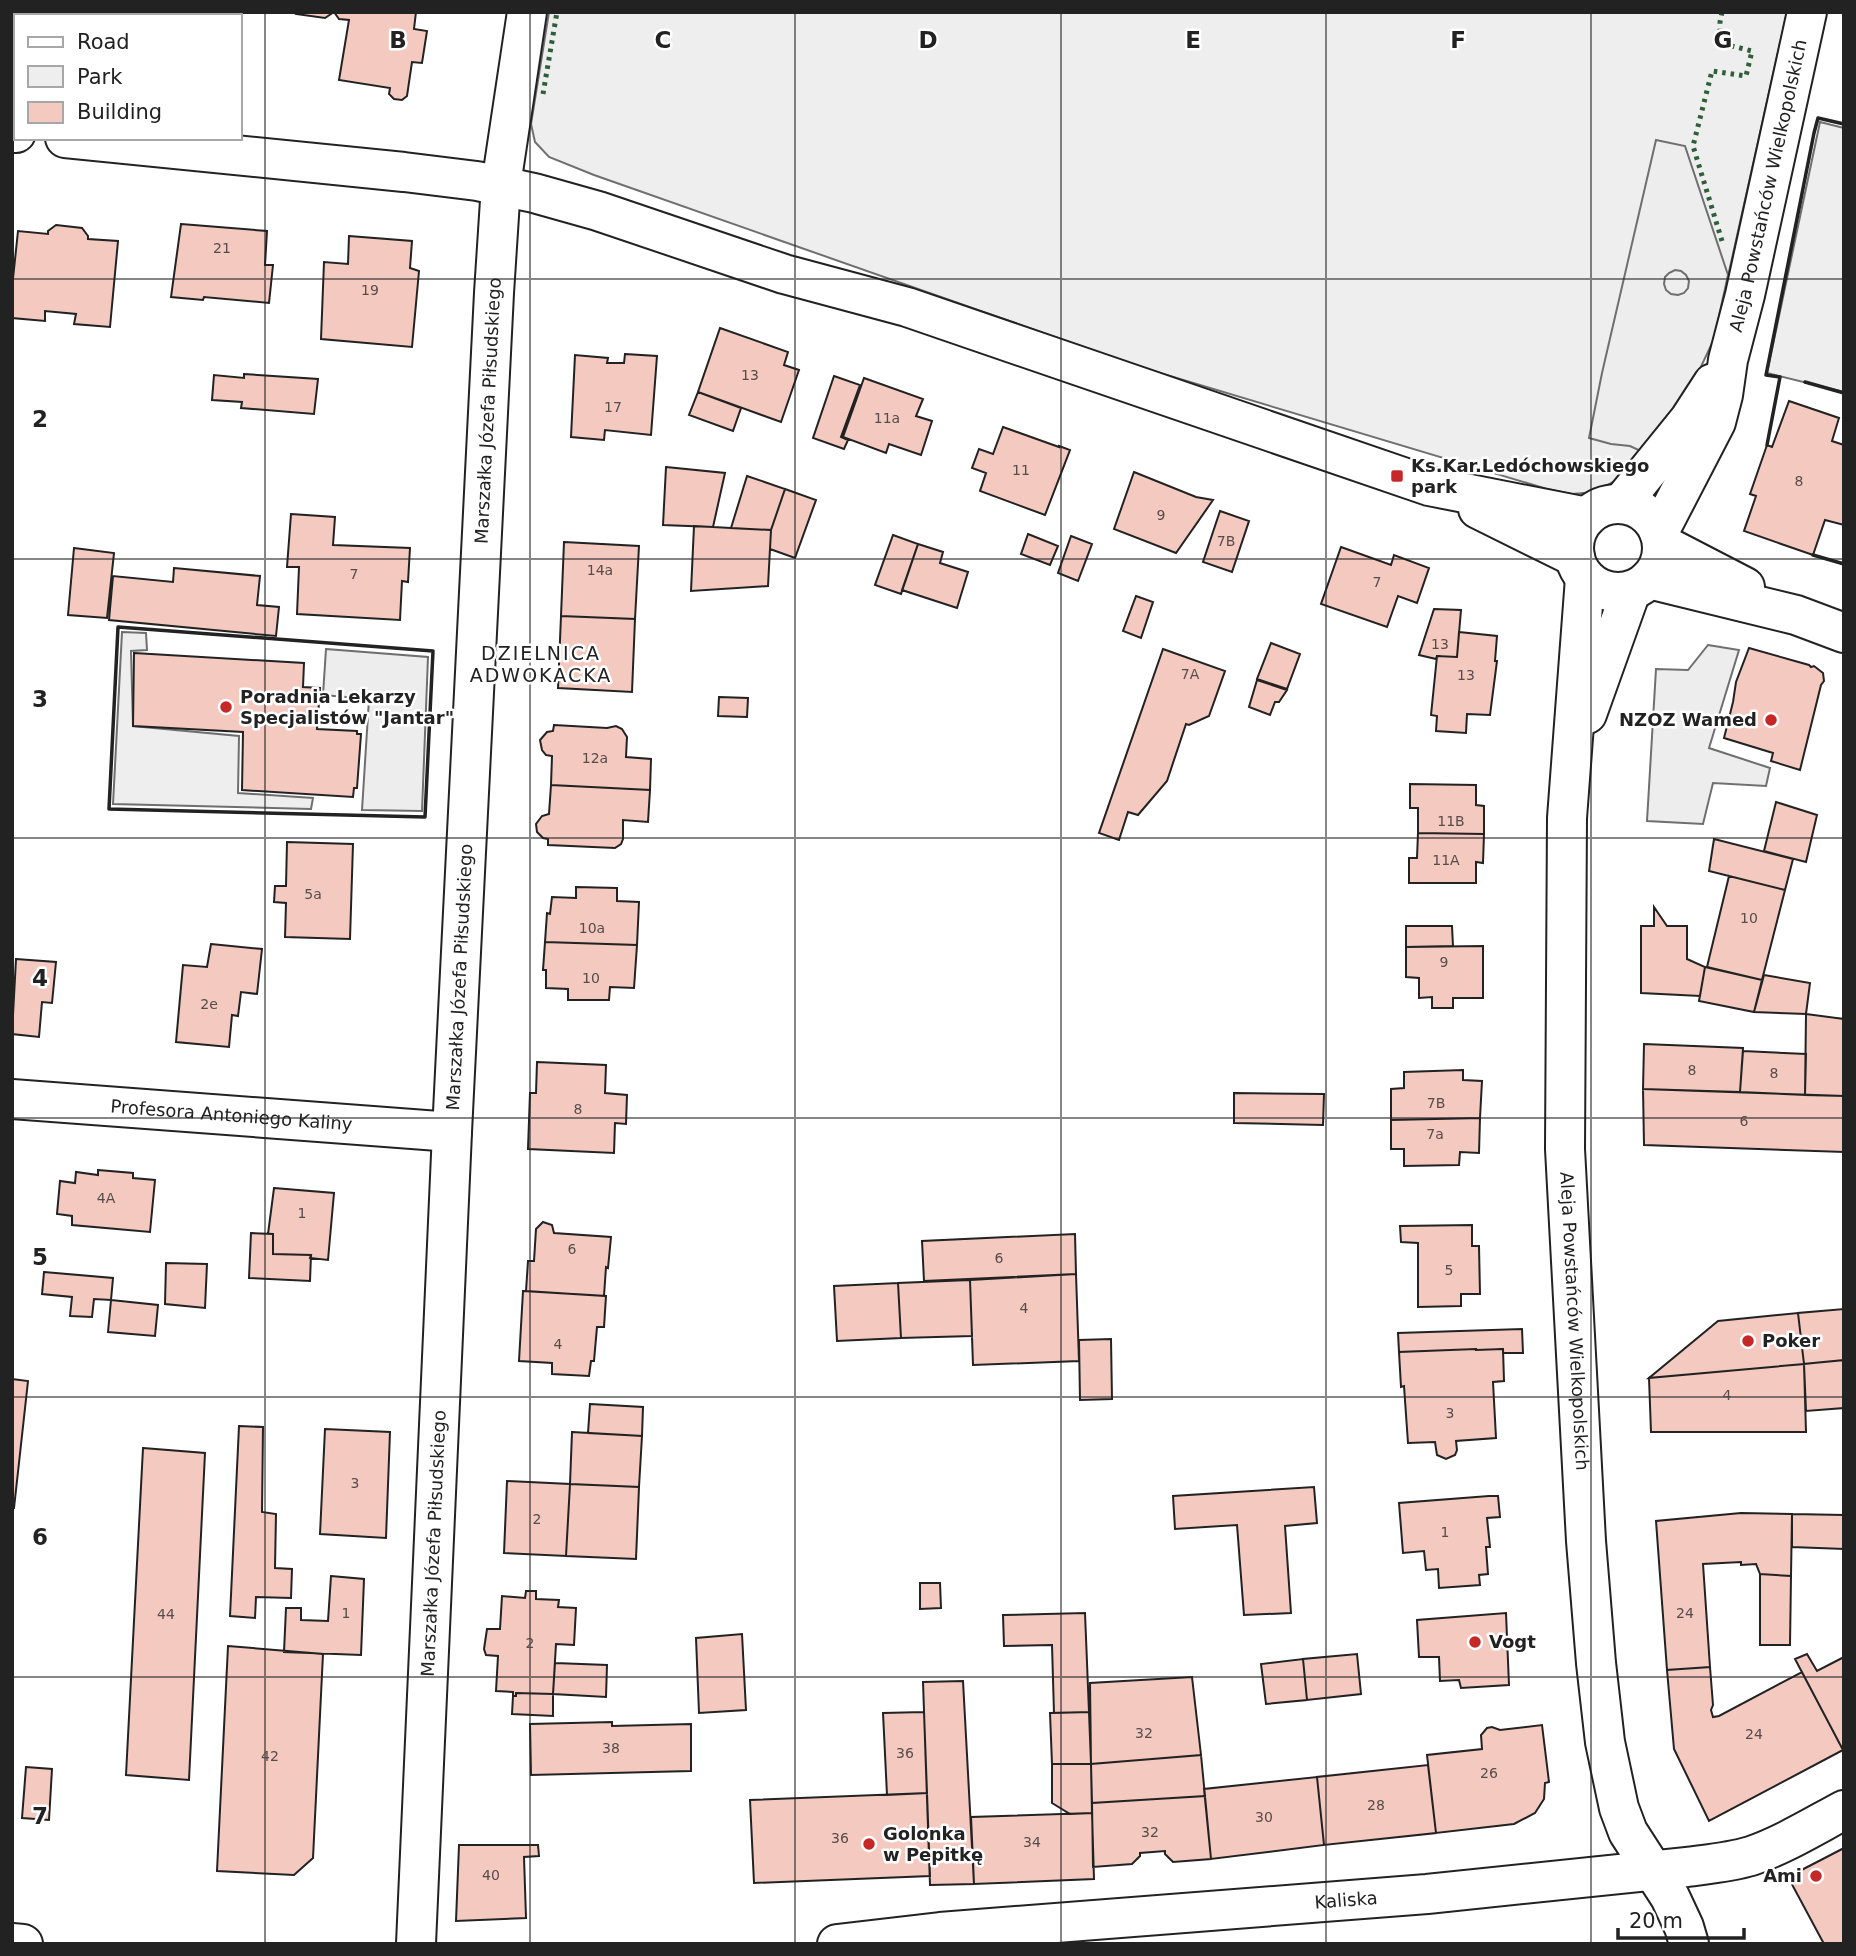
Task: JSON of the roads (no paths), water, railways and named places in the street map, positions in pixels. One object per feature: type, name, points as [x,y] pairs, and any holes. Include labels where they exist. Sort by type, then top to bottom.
[{"type":"street","name":"Marszałka Józefa Piłsudskiego","points":[[416,1944],[452,1132],[500,185],[527,12]]},
{"type":"street","name":"Aleja Powstańców Wielkopolskich","points":[[1661,538],[1716,422],[1807,12]]},
{"type":"street","points":[[85,140],[404,172],[500,185],[534,193],[598,211],[784,274],[907,307],[1429,486],[1547,542],[1580,567],[1594,586],[1606,591],[1618,593],[1640,585],[1657,569],[1661,557],[1661,538],[1653,522],[1634,507],[1604,510],[1429,486]]},
{"type":"street","name":"Aleja Powstańców Wielkopolskich","points":[[1604,510],[1689,420],[1728,360]]},
{"type":"street","points":[[1580,567],[1575,537],[1580,526],[1604,510]]},
{"type":"street","points":[[1661,538],[1796,615],[1844,633]]},
{"type":"street","name":"Aleja Powstańców Wielkopolskich","points":[[1580,567],[1567,818],[1565,1149],[1586,1541],[1596,1662],[1611,1775],[1619,1808],[1628,1832],[1670,1897],[1689,1944]]},
{"type":"street","points":[[1640,585],[1796,615]]},
{"type":"street","name":"Aleja Powstańców Wielkopolskich","points":[[1571,759],[1640,585]]},
{"type":"street","name":"Profesora Antoniego Kaliny","points":[[12,1099],[452,1132]]},
{"type":"street","name":"Kaliska","points":[[837,1944],[940,1932],[1427,1894],[1724,1862],[1752,1856],[1844,1810]]},
{"type":"street","points":[[12,1943],[23,1944]]},
{"type":"place","name":"Ks.Kar.Ledóchowskiego park","points":[[1397,476]]},
{"type":"place","name":"Poradnia Lekarzy Specjalistów \"Jantar\"","points":[[226,707]]},
{"type":"place","name":"NZOZ Wamed","points":[[1771,720]]},
{"type":"place","name":"Poker","points":[[1748,1341]]},
{"type":"place","name":"Vogt","points":[[1475,1642]]},
{"type":"place","name":"Golonka w Pepitkę","points":[[869,1844]]},
{"type":"place","name":"Ami","points":[[1816,1876]]},
{"type":"district","name":"DZIELNICA ADWOKACKA","points":[[541,664]]}]
